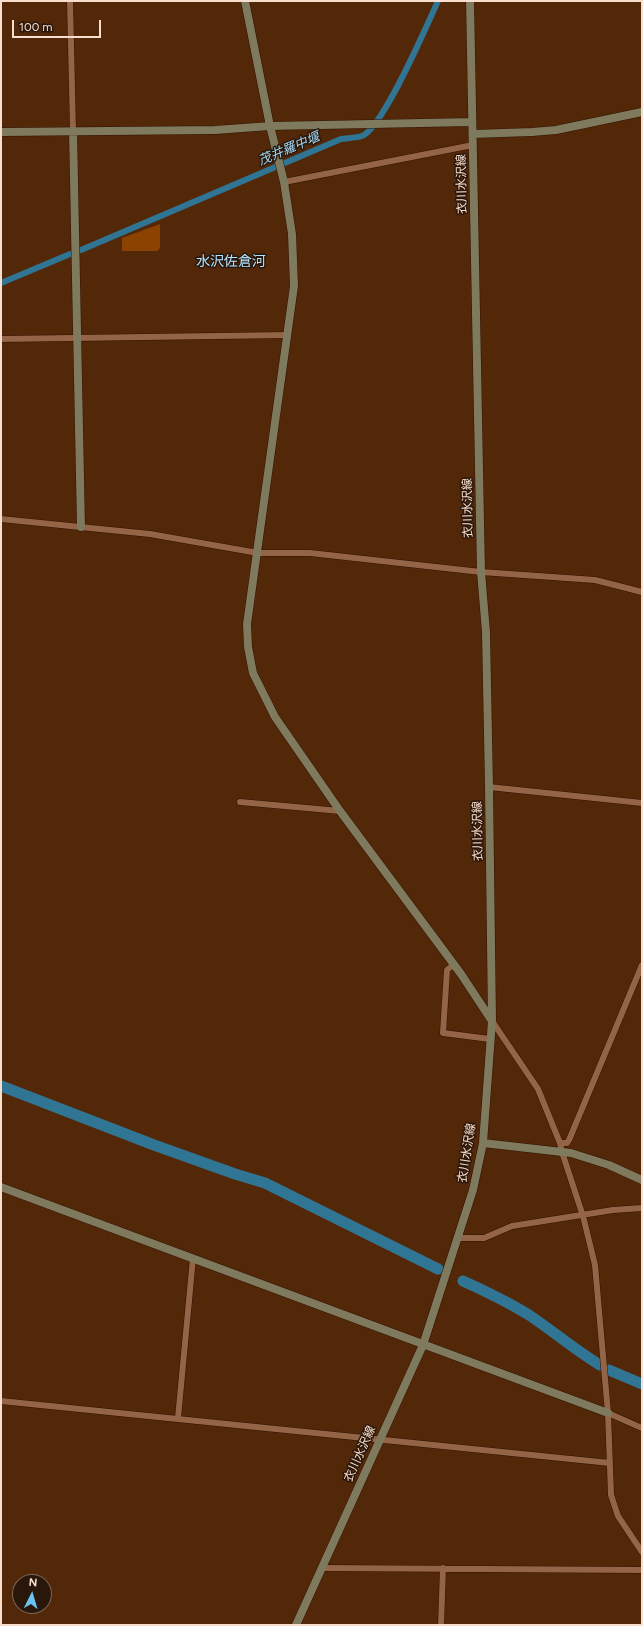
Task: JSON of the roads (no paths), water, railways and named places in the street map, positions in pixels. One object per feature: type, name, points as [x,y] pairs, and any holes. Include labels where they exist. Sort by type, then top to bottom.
[{"type":"street","points":[[70,1],[81,527]]},
{"type":"street","points":[[245,1],[270,126],[284,182],[292,234],[294,286],[247,624],[248,647],[253,673],[275,717],[340,811],[454,964],[538,1089],[546,1105],[560,1143],[583,1216],[595,1264],[608,1413],[611,1495],[618,1516],[642,1552]]},
{"type":"street","name":"衣川水沢線","points":[[296,1625],[423,1345],[459,1238],[473,1190],[483,1142],[492,1021],[490,787],[486,632],[481,572],[470,1]]},
{"type":"street","points":[[473,134],[556,130],[642,112]]},
{"type":"street","points":[[1,132],[73,130],[215,130],[270,126],[472,122]]},
{"type":"street","points":[[284,182],[473,145]]},
{"type":"street","points":[[1,339],[78,337],[165,338],[288,335]]},
{"type":"street","points":[[1,520],[150,534],[258,553],[310,553],[481,572],[595,580],[642,592]]},
{"type":"street","points":[[490,787],[642,803]]},
{"type":"street","points":[[240,802],[340,811]]},
{"type":"street","points":[[454,964],[447,970],[443,1033],[490,1039]]},
{"type":"street","points":[[560,1143],[567,1143],[569,1140],[642,965]]},
{"type":"street","points":[[483,1142],[571,1153],[609,1165],[642,1180]]},
{"type":"street","points":[[1,1187],[608,1413],[642,1428]]},
{"type":"street","points":[[459,1238],[484,1238],[512,1226],[631,1208],[642,1208]]},
{"type":"street","points":[[178,1418],[193,1258]]},
{"type":"street","points":[[1,1401],[610,1463]]},
{"type":"street","points":[[321,1568],[642,1570]]},
{"type":"street","points":[[441,1625],[443,1568]]},
{"type":"waterway","name":"茂井羅中堰","points":[[81,250],[341,139],[362,136],[371,129],[392,96],[415,52],[438,1]]},
{"type":"waterway","name":"茂井羅中堰","points":[[1,283],[70,254]]},
{"type":"waterway","points":[[1,1086],[154,1145],[235,1174],[265,1183],[438,1269]]},
{"type":"waterway","points":[[463,1281],[529,1315],[600,1365]]},
{"type":"waterway","points":[[609,1370],[642,1384]]},
{"type":"district","name":"水沢佐倉河","points":[[231,262]]}]
